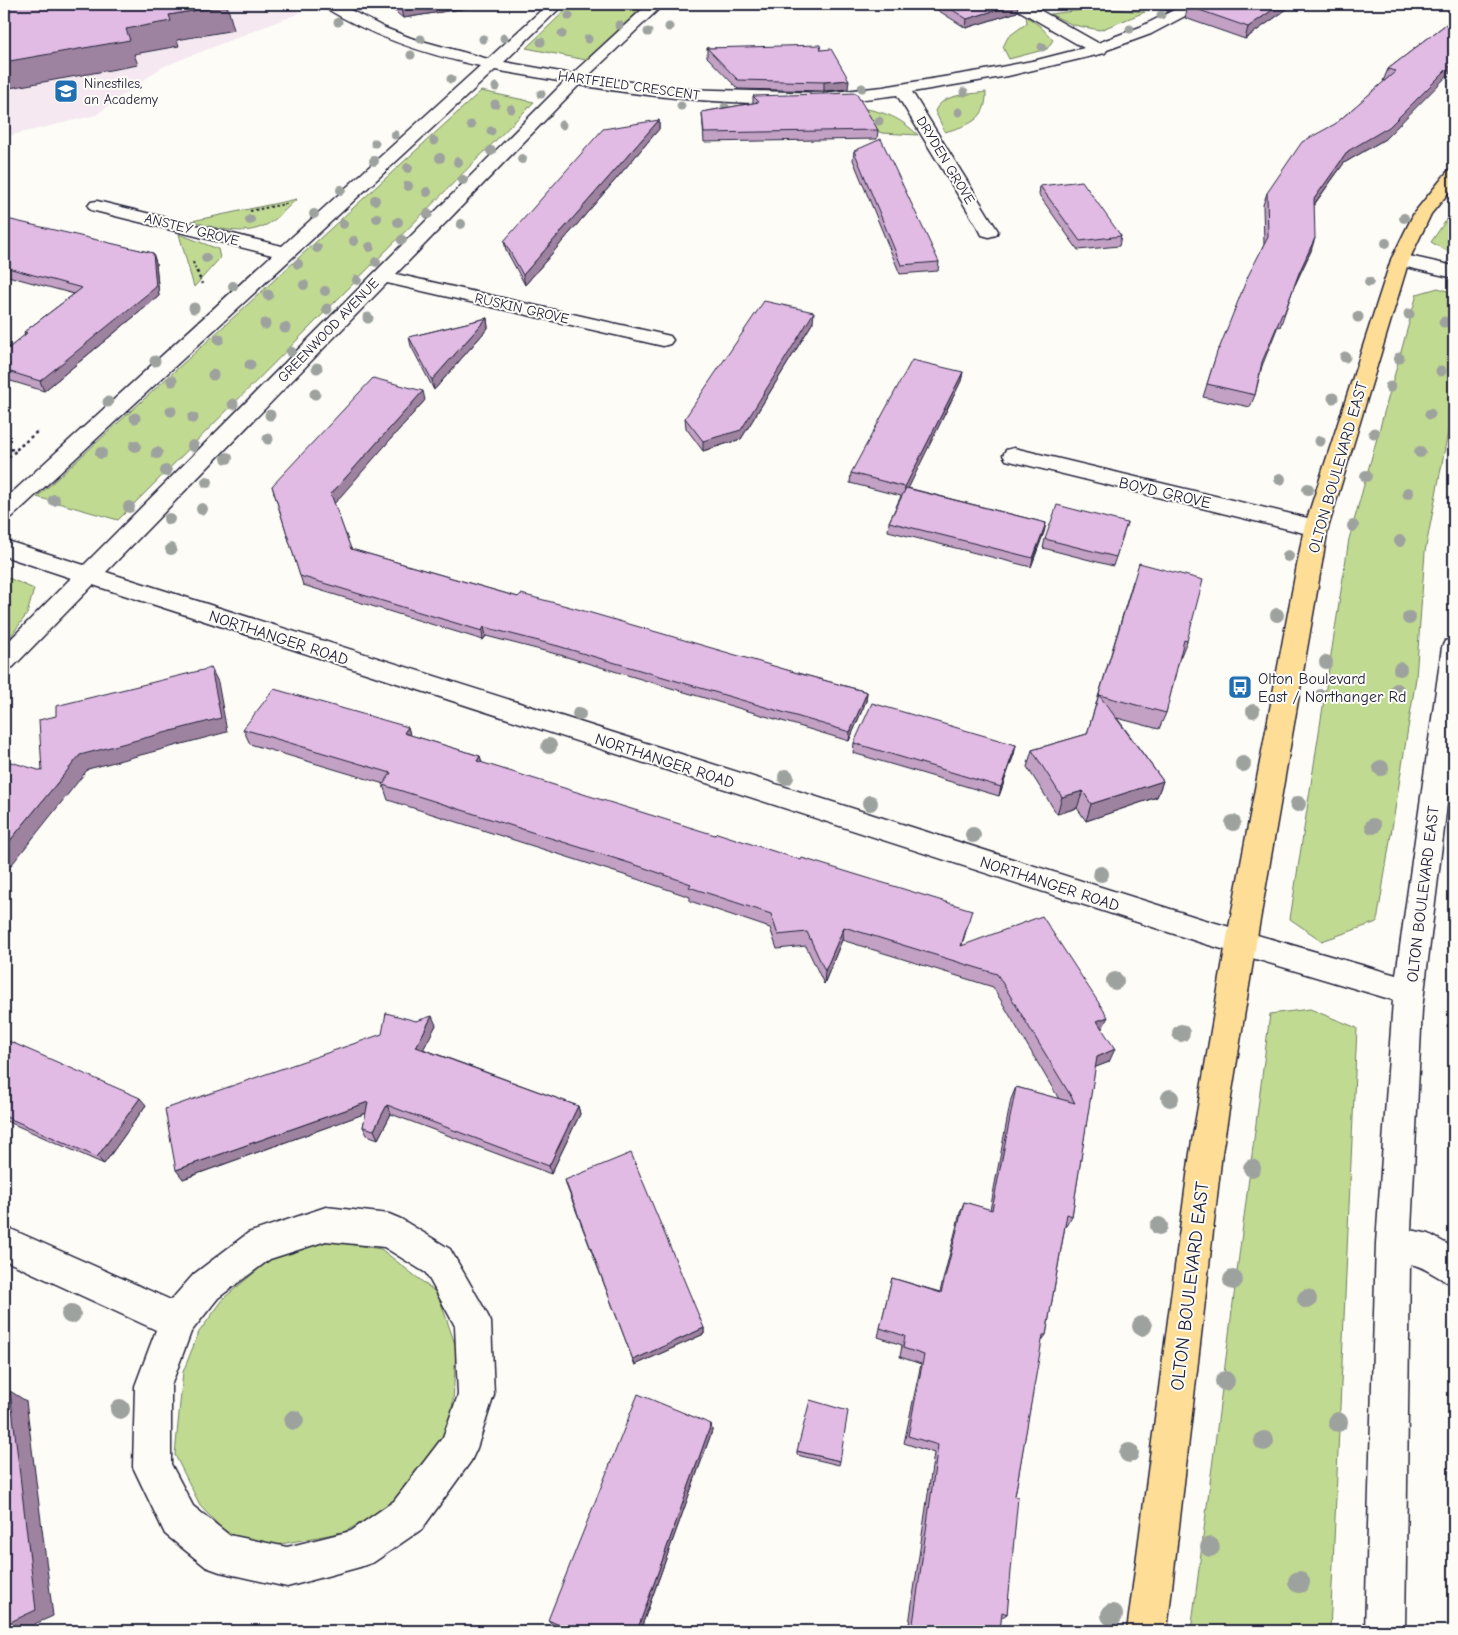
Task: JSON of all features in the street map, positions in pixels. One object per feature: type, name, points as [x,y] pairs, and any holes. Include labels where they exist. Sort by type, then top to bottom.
[{"type":"main road","name":"OLTON BOULEVARD EAST","points":[[1147,1631],[1206,1153],[1240,943],[1316,528],[1400,260],[1423,213],[1454,175]]},
{"type":"street","name":"HARTFIELD CRESCENT","points":[[328,4],[362,23],[407,42],[445,54],[576,80],[653,91],[712,96],[822,98],[902,90],[1018,70],[1099,50],[1176,17],[1197,4]]},
{"type":"street","points":[[4,512],[557,4]]},
{"type":"street","name":"GREENWOOD AVENUE","points":[[4,660],[381,276],[576,80],[656,4]]},
{"type":"street","points":[[1018,4],[1099,50]]},
{"type":"street","name":"DRYDEN GROVE","points":[[902,90],[910,100],[988,231]]},
{"type":"street","name":"ANSTEY GROVE","points":[[97,206],[286,253]]},
{"type":"street","points":[[1400,260],[1454,272]]},
{"type":"street","name":"RUSKIN GROVE","points":[[381,276],[663,340]]},
{"type":"street","name":"BOYD GROVE","points":[[1014,455],[1316,528]]},
{"type":"street","name":"NORTHANGER ROAD","points":[[4,548],[1240,943]]},
{"type":"street","name":"OLTON BOULEVARD EAST","points":[[1385,1631],[1394,1242],[1409,992],[1454,647]]},
{"type":"street","name":"OLTON BOULEVARD EAST","points":[[1240,943],[1409,992]]},
{"type":"street","points":[[326,1224],[389,1231],[438,1261],[473,1322],[476,1395],[458,1448],[408,1515],[360,1548],[287,1568],[220,1553],[179,1520],[152,1467],[153,1386],[177,1321],[206,1286],[260,1245],[326,1224]]},
{"type":"street","points":[[1394,1242],[1428,1251],[1454,1268]]},
{"type":"street","points":[[4,1243],[177,1321]]},
{"type":"path","points":[[4,460],[17,449]]},
{"type":"shaded area","name":"Ninestiles, an Academy","points":[[4,4],[287,4],[300,13],[162,67],[96,115],[4,137]]},
{"type":"green space","points":[[572,4],[646,4],[586,60],[526,48]]},
{"type":"green space","points":[[1099,8],[1145,12],[1100,30],[1073,25],[1050,14]]},
{"type":"green space","points":[[1026,16],[1041,27],[1053,40],[1047,49],[1009,59],[1003,47],[1008,37],[1027,23]]},
{"type":"green space","points":[[481,91],[534,102],[118,520],[37,497]]},
{"type":"green space","points":[[986,92],[980,116],[968,124],[945,132],[935,111],[939,105],[957,96]]},
{"type":"green space","points":[[862,108],[892,117],[905,124],[918,135],[882,133],[859,124]]},
{"type":"green space","points":[[297,199],[274,220],[257,229],[229,230],[192,221]]},
{"type":"green space","points":[[1454,209],[1454,255],[1431,242]]},
{"type":"green space","points":[[179,234],[218,249],[220,258],[194,287]]},
{"type":"green space","points":[[1438,288],[1454,293],[1454,401],[1425,552],[1416,678],[1377,922],[1322,941],[1290,919],[1349,539],[1417,294]]},
{"type":"green space","points":[[4,576],[34,589],[27,614],[4,646]]},
{"type":"green space","points":[[1310,1009],[1357,1028],[1330,1631],[1191,1631],[1270,1014]]},
{"type":"green space","points":[[322,1240],[381,1249],[438,1294],[456,1347],[453,1403],[442,1447],[395,1504],[344,1532],[276,1545],[229,1536],[201,1507],[175,1455],[183,1372],[199,1332],[225,1297],[272,1258]]},
{"type":"building","points":[[4,4],[227,5],[169,15],[171,21],[126,29],[130,40],[4,62]]},
{"type":"building","points":[[395,4],[436,4],[401,9]]},
{"type":"building","points":[[943,4],[1016,4],[967,19]]},
{"type":"building","points":[[1193,4],[1281,4],[1248,27],[1188,6]]},
{"type":"building","points":[[1454,18],[1454,62],[1389,127],[1348,151],[1314,199],[1315,238],[1262,362],[1255,395],[1207,384],[1218,349],[1248,276],[1268,237],[1267,193],[1302,142],[1335,124],[1396,71],[1388,69]]},
{"type":"building","points":[[820,45],[821,50],[831,49],[849,80],[824,82],[738,80],[707,48]]},
{"type":"building","points":[[856,93],[878,130],[704,133],[702,112],[759,102],[753,96]]},
{"type":"building","points":[[659,120],[523,275],[504,241],[603,129]]},
{"type":"building","points":[[881,139],[939,262],[901,265],[854,151]]},
{"type":"building","points":[[1082,181],[1121,236],[1080,241],[1040,186]]},
{"type":"building","points":[[7,219],[153,253],[156,287],[40,381],[4,370],[4,352],[27,333],[24,332],[82,288],[4,267],[4,221]]},
{"type":"building","points":[[764,301],[814,312],[741,430],[703,441],[685,418]]},
{"type":"building","points":[[487,318],[432,380],[409,337]]},
{"type":"building","points":[[912,360],[963,372],[905,487],[851,473]]},
{"type":"building","points":[[373,378],[423,391],[331,494],[351,549],[518,597],[521,594],[574,608],[867,692],[850,732],[558,646],[484,627],[482,631],[300,576],[272,486]]},
{"type":"building","points":[[906,488],[1046,523],[1033,558],[889,522]]},
{"type":"building","points":[[1057,505],[1127,523],[1116,557],[1045,539]]},
{"type":"building","points":[[1139,563],[1203,580],[1187,641],[1184,640],[1166,713],[1099,695],[1163,781],[1091,804],[1083,791],[1062,797],[1032,750],[1087,734]]},
{"type":"building","points":[[211,668],[221,718],[80,755],[4,848],[4,765],[7,761],[42,771],[39,720],[56,716],[56,706]]},
{"type":"building","points":[[274,689],[408,727],[404,733],[480,756],[477,761],[715,835],[717,833],[801,860],[802,858],[972,910],[961,946],[1042,916],[1108,1017],[1097,1021],[1115,1049],[1097,1057],[1072,1216],[1067,1214],[1046,1335],[1043,1335],[1015,1496],[1018,1497],[1007,1614],[1002,1612],[1000,1631],[912,1631],[938,1445],[908,1436],[924,1355],[903,1348],[905,1336],[880,1328],[892,1278],[941,1293],[964,1202],[992,1210],[1016,1087],[1075,1103],[997,974],[844,927],[825,971],[807,932],[778,935],[771,914],[689,887],[691,884],[642,867],[383,785],[391,773],[243,729]]},
{"type":"building","points":[[872,703],[1016,745],[1001,787],[854,743]]},
{"type":"building","points":[[386,1013],[416,1021],[432,1016],[416,1047],[578,1106],[549,1166],[387,1105],[374,1130],[363,1127],[368,1102],[176,1170],[165,1109],[382,1034]]},
{"type":"building","points":[[4,1039],[140,1098],[97,1157],[4,1116]]},
{"type":"building","points":[[631,1153],[704,1328],[633,1360],[565,1180]]},
{"type":"building","points":[[10,1391],[36,1610],[4,1625],[4,1393]]},
{"type":"building","points":[[638,1394],[711,1424],[637,1631],[573,1631],[548,1620]]},
{"type":"building","points":[[810,1400],[848,1411],[840,1461],[797,1451]]},
{"type":"place","name":"Ninestiles, an Academy","points":[[66,91]]},
{"type":"place","name":"Olton Boulevard East / Northanger Rd","points":[[1240,687]]}]
